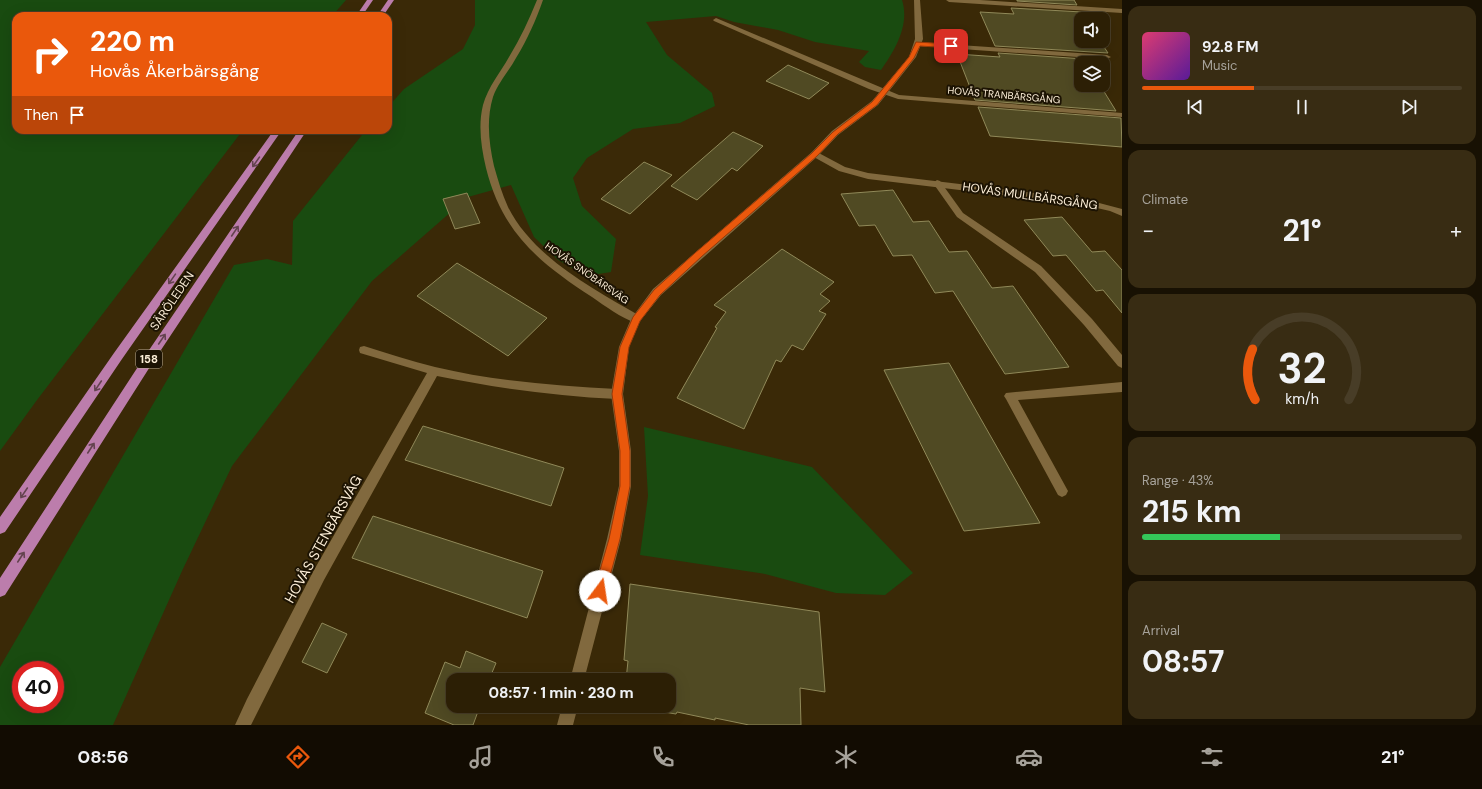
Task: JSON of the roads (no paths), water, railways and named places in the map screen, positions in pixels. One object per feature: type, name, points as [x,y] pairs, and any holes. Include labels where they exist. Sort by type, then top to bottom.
[{"type":"main road","points":[[362,12],[370,0]]},
{"type":"main road","points":[[383,12],[391,0]]},
{"type":"main road","name":"SÄRÖLEDEN","points":[[0,528],[118,356],[275,134]]},
{"type":"main road","name":"SÄRÖLEDEN","points":[[0,590],[149,359],[300,134]]},
{"type":"street","name":"HOVÅS SNÖBÄRSVÄG","points":[[540,0],[525,35],[490,96],[485,114],[484,132],[494,182],[504,208],[525,239],[543,258],[636,320]]},
{"type":"street","points":[[578,673],[614,539],[625,486],[625,451],[617,394],[624,347],[636,320],[657,292],[815,154],[835,133],[874,103],[885,92],[912,57],[918,44],[917,0]]},
{"type":"street","points":[[949,0],[1122,11]]},
{"type":"street","name":"HOVÅS TRANBÄRSGÅNG","points":[[716,20],[885,92],[898,96],[1122,114]]},
{"type":"street","points":[[918,44],[1092,56]]},
{"type":"street","name":"HOVÅS MULLBÄRSGÅNG","points":[[815,154],[842,168],[868,176],[937,183],[1084,202],[1113,209],[1122,213]]},
{"type":"street","name":"HOVÅS MULLBÄRSGÅNG","points":[[937,183],[960,215],[1038,269],[1088,322],[1122,363]]},
{"type":"street","points":[[364,350],[434,371],[476,380],[549,390],[617,394]]},
{"type":"street","name":"HOVÅS STENBÄRSVÄG","points":[[243,725],[252,704],[316,582],[434,371]]},
{"type":"street","points":[[1062,491],[1010,396],[1122,387]]},
{"type":"street","points":[[565,725],[568,713]]}]
